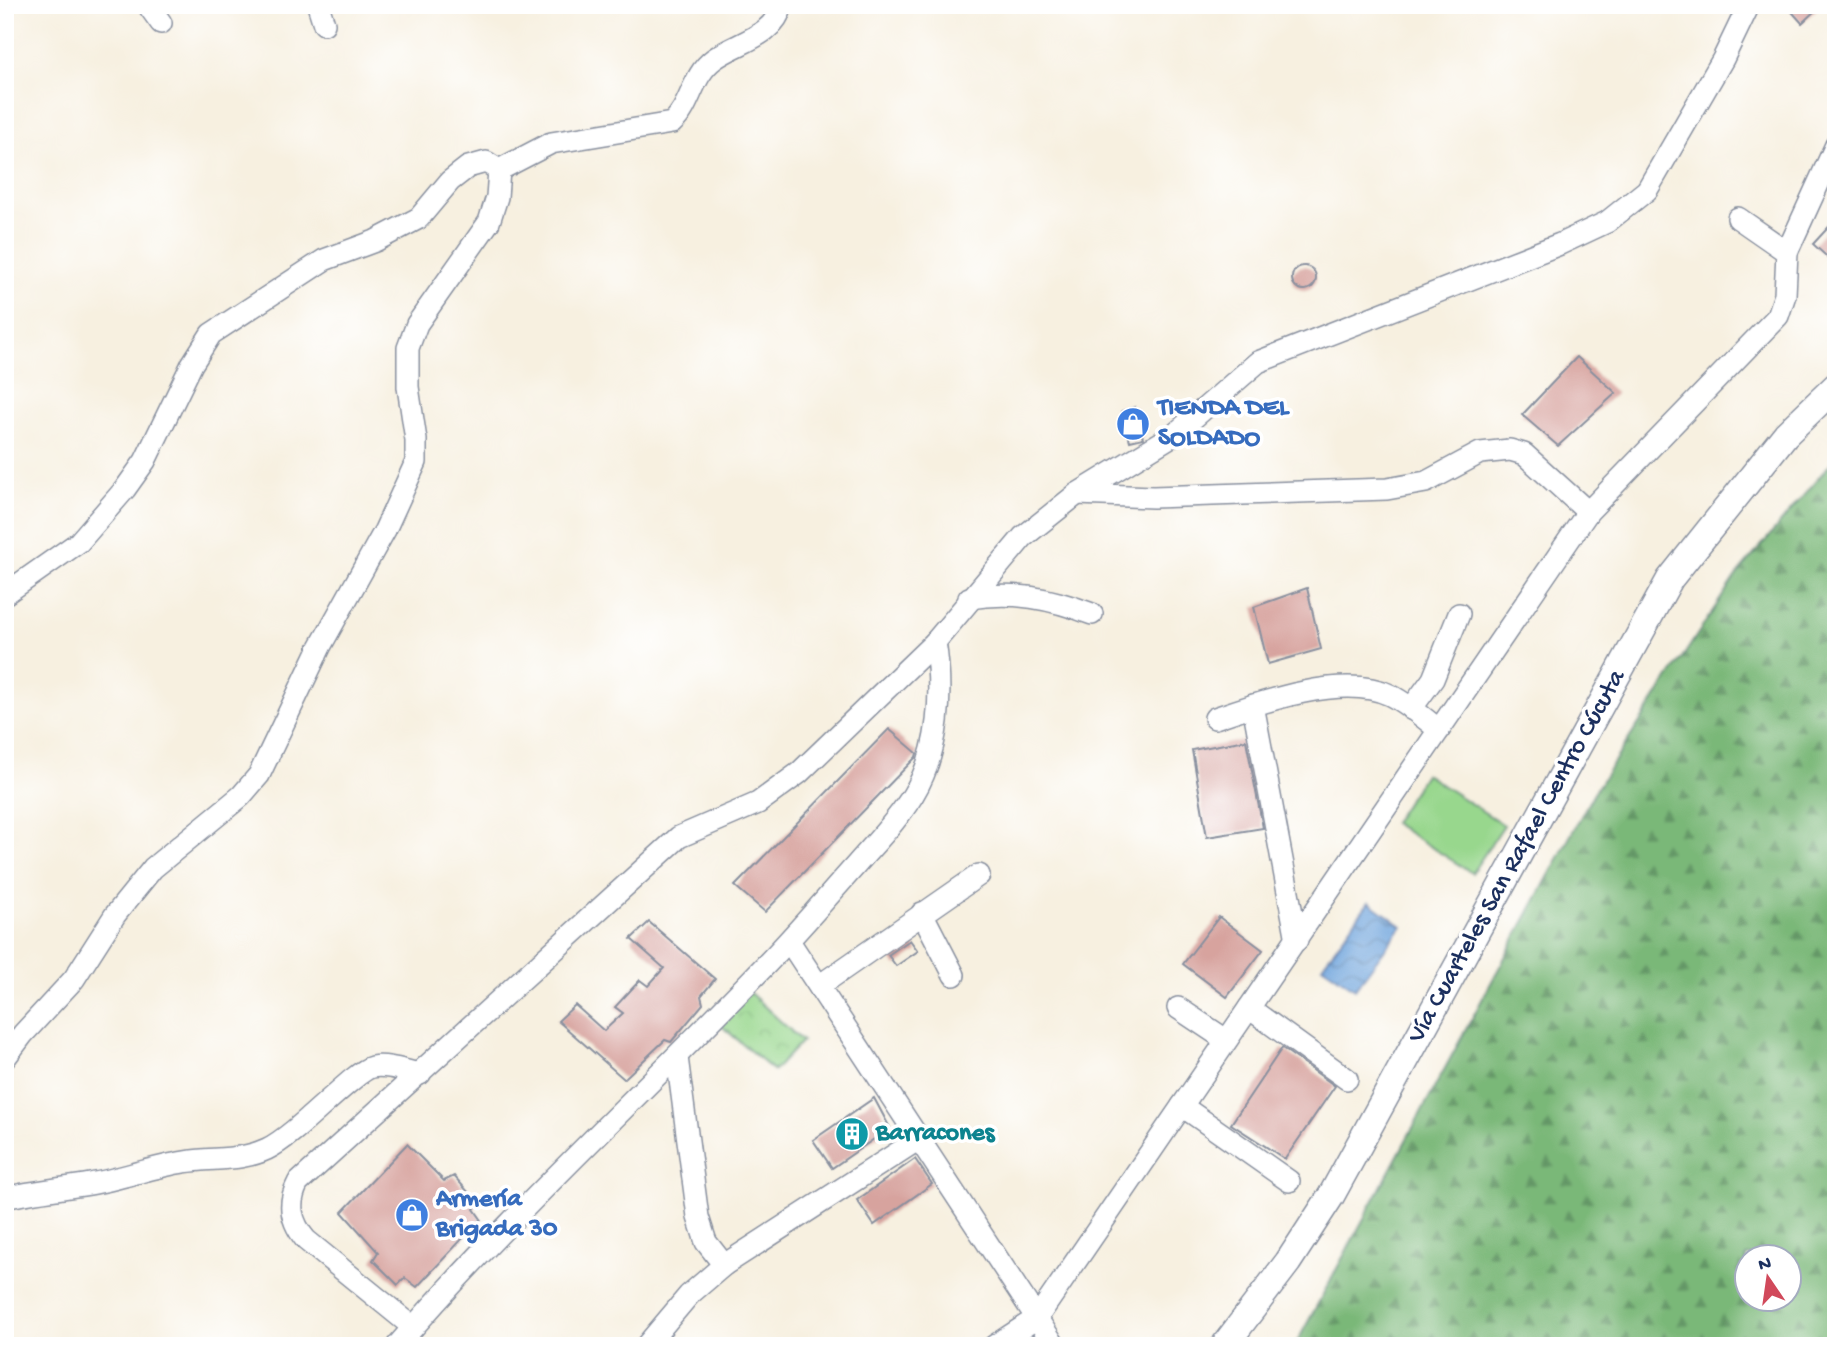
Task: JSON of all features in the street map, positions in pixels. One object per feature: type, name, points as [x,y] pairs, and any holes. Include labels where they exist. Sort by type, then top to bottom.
[{"type":"main road","name":"Vía Cuarteles San Rafael Centro Cúcuta","points":[[1224,1346],[1281,1271],[1331,1196],[1670,579],[1786,434],[1836,386]]},
{"type":"street","points":[[149,5],[161,23]]},
{"type":"street","points":[[499,170],[551,143],[672,123],[683,113],[696,79],[713,60],[763,32],[780,12],[782,5]]},
{"type":"street","points":[[413,1327],[306,1240],[295,1226],[291,1198],[298,1182],[678,837],[758,803],[799,773],[935,642],[969,598],[1023,537],[1077,494],[1175,434],[1258,362],[1506,267],[1607,222],[1647,190],[1723,59],[1749,5]]},
{"type":"street","points":[[994,1346],[1037,1318],[1588,512],[1778,316],[1785,295],[1787,252],[1836,145]]},
{"type":"street","points":[[5,594],[79,542],[125,489],[145,461],[192,364],[211,334],[324,260],[375,241],[419,218],[450,181],[468,166],[486,162],[499,170]]},
{"type":"street","points":[[5,1058],[23,1034],[74,979],[115,915],[153,868],[241,796],[259,775],[320,647],[385,530],[416,462],[416,440],[408,387],[408,348],[417,324],[489,222],[497,197],[499,170]]},
{"type":"street","points":[[1738,218],[1787,252]]},
{"type":"street","points":[[1077,494],[1153,497],[1387,489],[1426,482],[1480,453],[1510,450],[1524,454],[1588,512]]},
{"type":"street","points":[[969,598],[998,593],[1027,594],[1055,600],[1092,614]]},
{"type":"street","points":[[1411,709],[1433,679],[1459,614]]},
{"type":"street","points":[[397,1346],[451,1282],[677,1057],[789,941],[894,821],[914,794],[927,763],[940,701],[940,671],[935,642]]},
{"type":"street","points":[[1215,718],[1253,705],[1332,688],[1367,688],[1390,695],[1439,730]]},
{"type":"street","points":[[1253,705],[1297,940]]},
{"type":"street","points":[[819,986],[979,875]]},
{"type":"street","points":[[922,913],[954,975]]},
{"type":"street","points":[[789,941],[1055,1346]]},
{"type":"street","points":[[1178,1008],[1226,1040]]},
{"type":"street","points":[[1249,1008],[1347,1079]]},
{"type":"street","points":[[677,1057],[698,1217],[706,1242],[724,1265]]},
{"type":"street","points":[[5,1198],[52,1187],[91,1184],[183,1162],[241,1158],[267,1149],[288,1136],[368,1068],[381,1066],[420,1074]]},
{"type":"street","points":[[1182,1106],[1289,1181]]},
{"type":"street","points":[[646,1346],[689,1295],[724,1265],[919,1139]]},
{"type":"green space","points":[[1836,457],[1836,1346],[1295,1346],[1593,794],[1735,577]]},
{"type":"green space","points":[[1425,774],[1504,825],[1472,873],[1393,823]]},
{"type":"green space","points":[[750,993],[802,1041],[774,1071],[719,1024]]},
{"type":"water","points":[[1369,902],[1402,926],[1355,989],[1322,966]]},
{"type":"building","points":[[1786,5],[1821,5],[1802,23]]},
{"type":"building","points":[[1836,219],[1836,265],[1813,244]]},
{"type":"building","points":[[1304,266],[1313,269],[1316,278],[1313,287],[1304,290],[1295,287],[1292,278],[1295,269]]},
{"type":"building","points":[[1577,357],[1616,393],[1558,446],[1522,415]]},
{"type":"building","name":"TIENDA DEL SOLDADO","points":[[1135,407],[1143,438],[1130,441],[1122,411]]},
{"type":"building","points":[[1307,588],[1321,649],[1268,664],[1254,607]]},
{"type":"building","points":[[889,729],[917,753],[916,757],[765,912],[735,886]]},
{"type":"building","points":[[1246,740],[1263,828],[1207,837],[1192,750]]},
{"type":"building","points":[[1219,917],[1263,950],[1227,997],[1183,964]]},
{"type":"building","points":[[649,922],[715,979],[701,996],[703,1004],[671,1042],[665,1040],[624,1079],[558,1021],[575,1005],[604,1031],[623,1013],[615,1007],[640,980],[648,986],[664,968],[631,939]]},
{"type":"building","points":[[910,940],[918,951],[896,966],[888,955]]},
{"type":"building","points":[[1282,1048],[1335,1086],[1285,1159],[1231,1124]]},
{"type":"building","name":"Barracones","points":[[874,1098],[890,1128],[832,1168],[813,1140]]},
{"type":"building","name":"Armería Brigada 30","points":[[407,1144],[444,1181],[454,1176],[478,1203],[474,1209],[481,1219],[417,1287],[405,1278],[398,1285],[373,1260],[378,1252],[342,1212]]},
{"type":"building","points":[[915,1159],[932,1184],[874,1225],[857,1200]]},
{"type":"place","name":"TIENDA DEL SOLDADO","points":[[1133,424]]},
{"type":"place","name":"Barracones","points":[[852,1134]]},
{"type":"place","name":"Armería Brigada 30","points":[[412,1215]]}]
